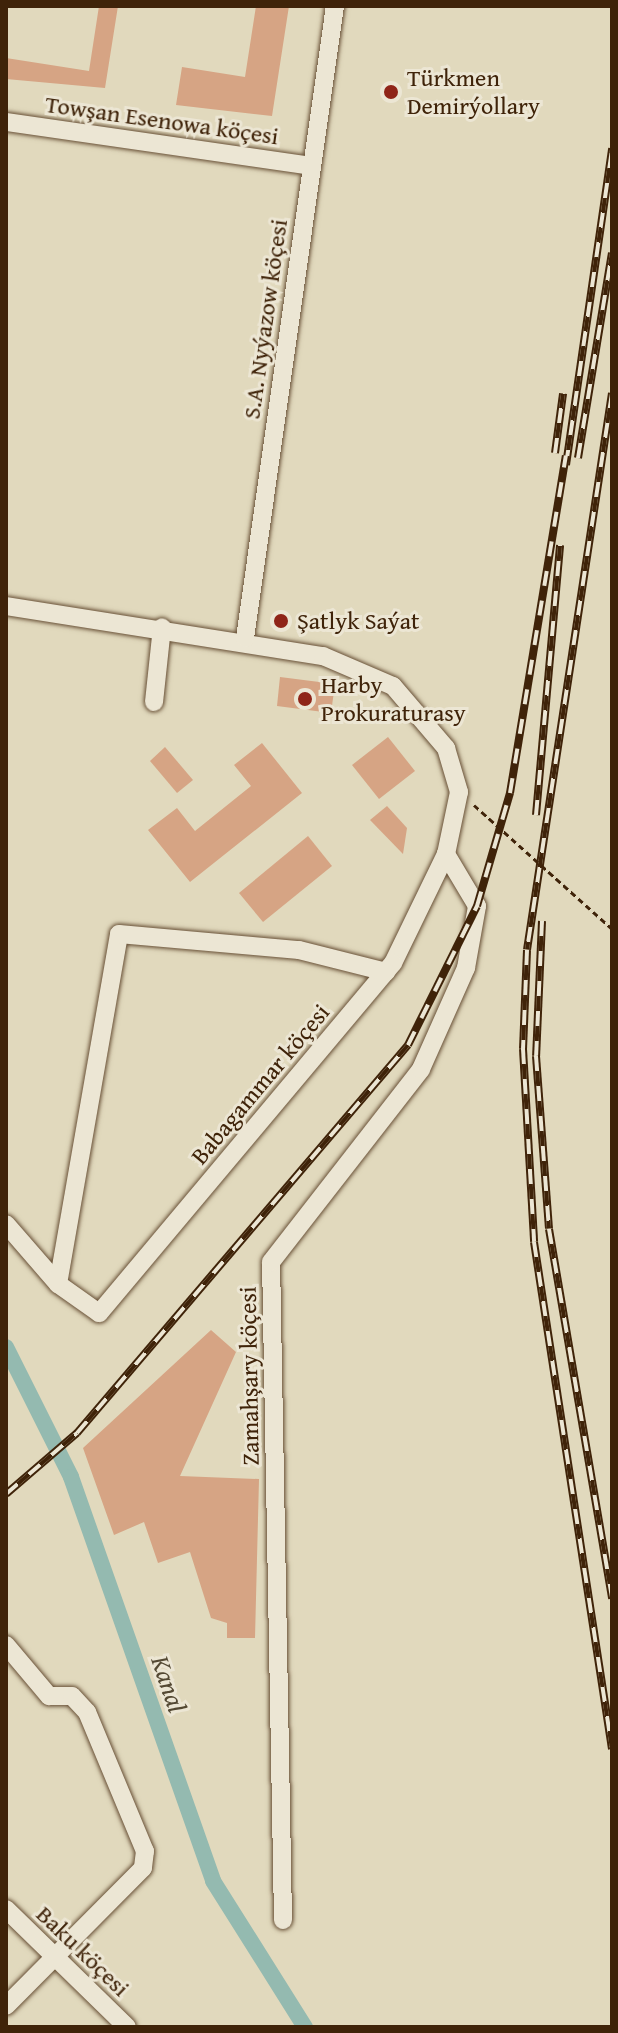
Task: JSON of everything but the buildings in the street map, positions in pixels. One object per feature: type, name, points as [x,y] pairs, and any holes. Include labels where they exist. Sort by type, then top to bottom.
[{"type":"street","name":"S.A. Nyýazow köçesi","points":[[245,638],[335,6]]},
{"type":"street","name":"Towşan Esenowa köçesi","points":[[6,122],[311,166]]},
{"type":"street","points":[[6,606],[245,638]]},
{"type":"street","points":[[154,702],[162,627]]},
{"type":"street","name":"Babagammar köçesi","points":[[6,1224],[58,1284],[99,1313],[386,972],[446,854],[459,792],[446,748],[393,686],[323,656],[245,638]]},
{"type":"street","name":"Zamahşary köçesi","points":[[283,1920],[271,1262],[421,1069],[466,968],[477,906],[446,854]]},
{"type":"street","points":[[58,1284],[119,934],[299,950],[386,972]]},
{"type":"street","points":[[6,1645],[49,1696],[72,1696],[87,1712],[145,1851],[143,1868],[6,2006]]},
{"type":"street","name":"Baku köçesi","points":[[6,1909],[127,2027]]},
{"type":"path","points":[[459,792],[612,929]]},
{"type":"waterway","name":"Kanal","points":[[6,1347],[71,1477],[213,1881],[305,2027]]},
{"type":"railway","points":[[566,465],[612,148]]},
{"type":"railway","points":[[578,458],[612,253]]},
{"type":"railway","points":[[612,393],[527,950],[523,1049],[534,1242],[612,1749]]},
{"type":"railway","points":[[555,453],[563,394]]},
{"type":"railway","points":[[6,1494],[77,1433],[408,1045],[477,906],[510,793],[566,456]]},
{"type":"railway","points":[[536,815],[560,545]]},
{"type":"railway","points":[[542,921],[536,1056],[549,1229],[612,1599]]},
{"type":"place","name":"Türkmen Demirýollary","points":[[391,92]]},
{"type":"place","name":"Şatlyk Saýat","points":[[281,621]]},
{"type":"place","name":"Harby Prokuraturasy","points":[[305,699]]}]
